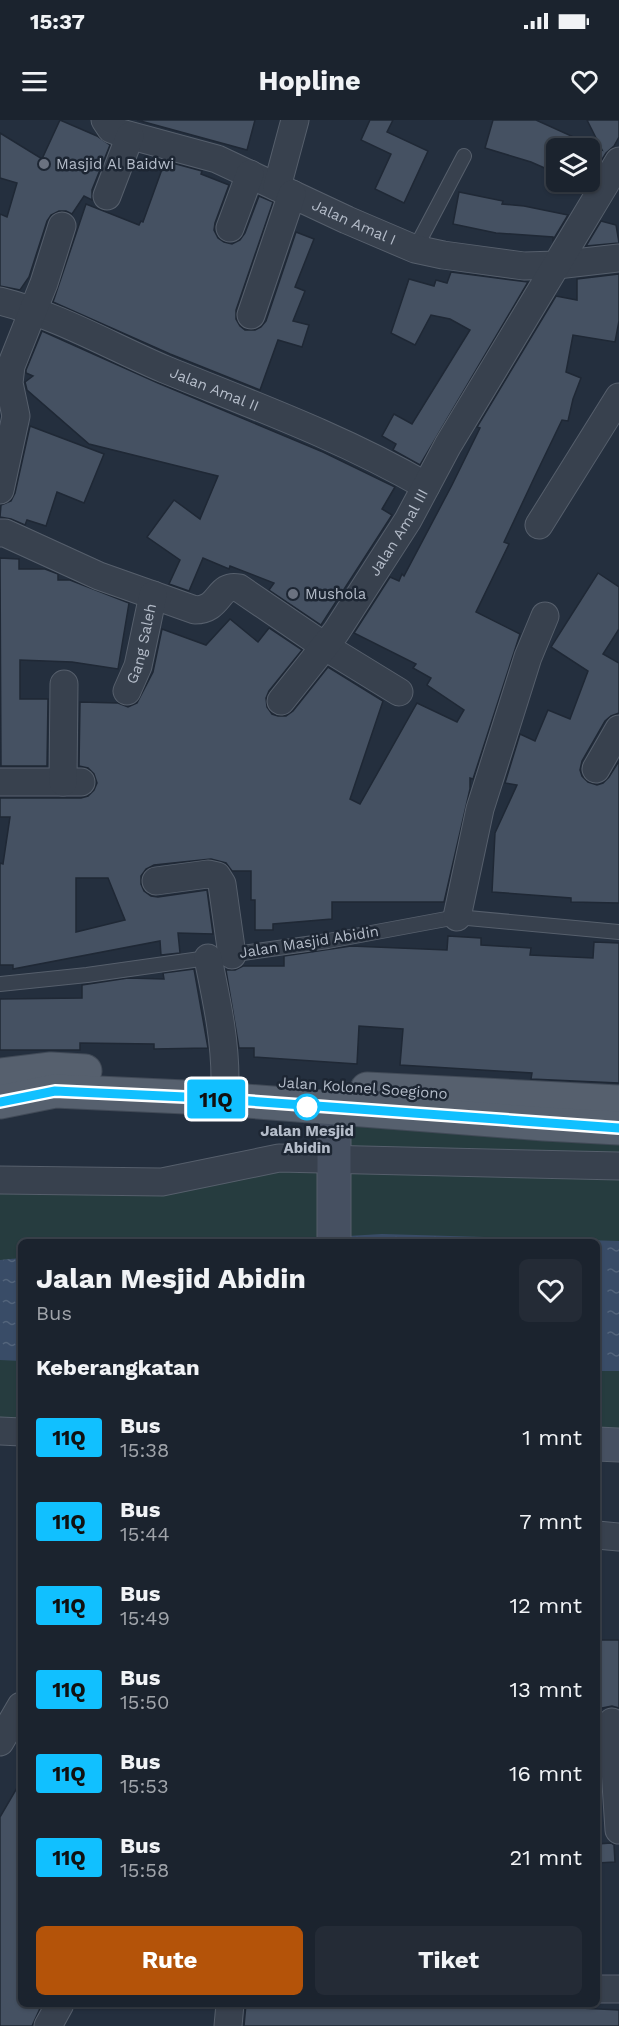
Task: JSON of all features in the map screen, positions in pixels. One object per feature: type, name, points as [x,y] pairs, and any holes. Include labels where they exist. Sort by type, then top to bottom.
[{"type":"main road","name":"Jalan Kolonel Soegiono","points":[[0,1075],[51,1069],[619,1102]]},
{"type":"main road","name":"Jalan Kolonel Soegiono","points":[[0,1102],[55,1091],[207,1098],[619,1128]]},
{"type":"street","name":"Jalan Amal I","points":[[105,120],[111,129],[130,136],[218,159],[415,249],[525,266],[619,258]]},
{"type":"street","points":[[251,315],[284,190],[295,120]]},
{"type":"street","points":[[107,196],[130,136]]},
{"type":"street","name":"Jalan Amal III","points":[[281,701],[336,632],[408,520],[448,445],[619,160]]},
{"type":"street","points":[[230,228],[250,174]]},
{"type":"street","points":[[0,490],[16,416],[9,383],[11,366],[44,283],[62,226]]},
{"type":"street","name":"Jalan Amal II","points":[[0,301],[58,321],[164,369],[305,425],[383,461],[426,486]]},
{"type":"street","points":[[539,525],[619,397]]},
{"type":"street","points":[[0,532],[99,576],[195,610],[212,606],[226,588],[239,588],[324,646],[399,692]]},
{"type":"street","name":"Gang Saleh","points":[[127,691],[138,666],[153,595]]},
{"type":"street","points":[[457,917],[480,809],[514,700],[545,616]]},
{"type":"street","points":[[0,782],[73,782],[64,684]]},
{"type":"street","points":[[596,770],[619,729]]},
{"type":"street","points":[[156,881],[208,874],[217,876],[222,884],[220,1014],[225,1054],[225,1079]]},
{"type":"street","points":[[334,1109],[334,1239]]},
{"type":"street","points":[[0,1180],[162,1182],[279,1158],[619,1166]]},
{"type":"street","points":[[0,1431],[18,1432]]},
{"type":"street","points":[[600,1444],[619,1445]]},
{"type":"street","points":[[600,1535],[619,1536]]},
{"type":"street","points":[[0,1742],[18,1711]]},
{"type":"street","points":[[609,1721],[619,1830]]},
{"type":"street","points":[[600,1989],[619,1989]]},
{"type":"street","points":[[48,2026],[58,2007]]},
{"type":"street","points":[[228,2026],[230,2007]]},
{"type":"lane","points":[[415,249],[464,156]]},
{"type":"lane","name":"Jalan Masjid Abidin","points":[[0,984],[87,975],[328,941],[457,917],[619,932]]},
{"type":"green space","points":[[334,1109],[619,1128],[619,1445],[600,1444],[600,1239],[18,1239],[18,1431],[0,1430],[0,1180],[333,1160]]},
{"type":"water","points":[[382,1234],[551,1239],[297,1239]]},
{"type":"water","points":[[600,1240],[619,1241],[619,1371],[600,1371]]},
{"type":"water","points":[[18,1258],[18,1361],[0,1360],[0,1260]]},
{"type":"building","points":[[60,120],[97,136],[110,145],[92,190],[92,200],[84,196],[72,214],[59,211],[51,215],[29,277],[20,290],[0,286],[0,214],[7,217],[17,183],[0,178],[0,133],[42,159]]},
{"type":"building","points":[[137,120],[255,120],[247,150]]},
{"type":"building","points":[[370,120],[393,120],[387,132],[428,151],[404,203],[375,189],[391,154],[361,140]]},
{"type":"building","points":[[493,120],[536,120],[576,138],[546,138],[546,169],[485,148]]},
{"type":"building","points":[[587,120],[619,120],[619,137],[600,163],[600,149],[602,150],[600,138],[596,138]]},
{"type":"building","points":[[165,161],[202,171],[201,174],[229,185],[214,230],[218,238],[224,242],[232,244],[240,240],[245,233],[259,196],[273,202],[236,310],[236,319],[245,330],[255,330],[266,321],[296,232],[314,239],[295,287],[305,291],[293,321],[309,325],[302,347],[278,340],[260,390],[170,354],[53,302],[86,204],[139,225],[141,221],[143,222]]},
{"type":"building","points":[[459,192],[503,201],[502,204],[568,215],[553,240],[553,237],[496,233],[453,224]]},
{"type":"building","points":[[601,221],[616,225],[619,243],[586,246]]},
{"type":"building","points":[[451,272],[528,282],[420,465],[393,450],[396,444],[382,436],[394,414],[412,424],[470,330],[450,319],[431,315],[415,345],[391,333],[409,279],[434,286],[436,280],[447,283]]},
{"type":"building","points":[[619,274],[619,321],[615,342],[573,335],[566,372],[581,378],[568,421],[562,420],[535,476],[504,542],[509,544],[476,612],[520,634],[473,779],[470,778],[470,789],[444,902],[332,902],[332,919],[273,924],[273,930],[255,930],[255,900],[251,900],[251,871],[232,871],[226,863],[211,859],[154,865],[146,869],[141,876],[144,891],[151,896],[158,897],[207,890],[213,934],[178,933],[180,953],[161,955],[160,941],[13,969],[13,965],[0,965],[0,863],[3,864],[10,817],[0,817],[0,798],[81,798],[88,796],[94,790],[97,783],[94,774],[88,768],[79,766],[80,702],[118,703],[128,707],[137,703],[153,672],[162,629],[206,645],[230,619],[258,642],[269,628],[302,650],[266,698],[267,707],[272,714],[278,716],[286,716],[293,711],[328,667],[383,701],[350,799],[360,804],[417,703],[457,722],[464,710],[427,685],[431,678],[413,668],[416,664],[354,633],[390,577],[399,581],[402,574],[404,576],[480,428],[477,427],[556,296],[577,300],[577,279]],"holes":[[[76,878],[108,878],[125,920],[76,932]]]},
{"type":"building","points":[[42,331],[158,383],[323,452],[395,487],[382,509],[392,515],[321,625],[269,590],[274,583],[203,558],[189,591],[169,584],[180,560],[147,537],[174,500],[200,519],[218,476],[89,444],[27,390],[25,382],[33,376],[26,373],[26,370]]},
{"type":"building","points":[[30,426],[104,454],[84,503],[57,492],[46,526],[27,520],[25,525],[0,517],[1,505],[11,501],[15,493]]},
{"type":"building","points":[[0,558],[19,559],[19,569],[45,569],[58,574],[58,580],[70,580],[129,603],[118,669],[72,662],[20,660],[20,699],[48,699],[47,766],[1,766]]},
{"type":"building","points":[[598,573],[619,587],[619,629],[603,654],[619,663],[619,713],[605,721],[582,761],[580,770],[588,782],[597,785],[609,777],[619,761],[619,903],[571,902],[571,898],[492,892],[495,833],[517,785],[505,783],[520,734],[535,741],[548,710],[570,719],[588,671],[551,647]]},
{"type":"building","points":[[448,936],[481,938],[481,945],[531,948],[530,955],[593,958],[594,942],[619,943],[619,1083],[531,1079],[532,1073],[400,1065],[403,1029],[359,1026],[357,1064],[254,1057],[254,1048],[239,1048],[226,970],[235,970],[243,966],[284,966],[284,956],[351,946],[447,950]]},
{"type":"building","points":[[194,969],[208,1048],[154,1049],[154,1044],[80,1043],[80,1050],[0,1050],[0,999],[82,998],[82,985],[128,978],[164,979],[163,973]]},
{"type":"building","points":[[600,1640],[619,1640],[619,1708],[612,1706],[600,1708]]},
{"type":"building","points":[[18,1786],[18,2007],[41,2007],[32,2026],[0,2026],[0,1817]]},
{"type":"building","points":[[600,1844],[614,1845],[615,1862],[600,1863]]},
{"type":"building","points":[[246,2007],[562,2007],[619,2010],[619,2026],[244,2026]]},
{"type":"bus line","name":"11Q","points":[[0,1102],[55,1091],[207,1098],[619,1128]]},
{"type":"place","name":"Masjid Al Baidwi","points":[[44,164]]},
{"type":"place","name":"Mushola","points":[[293,594]]},
{"type":"place","name":"Jalan Mesjid Abidin","points":[[307,1107]]}]
